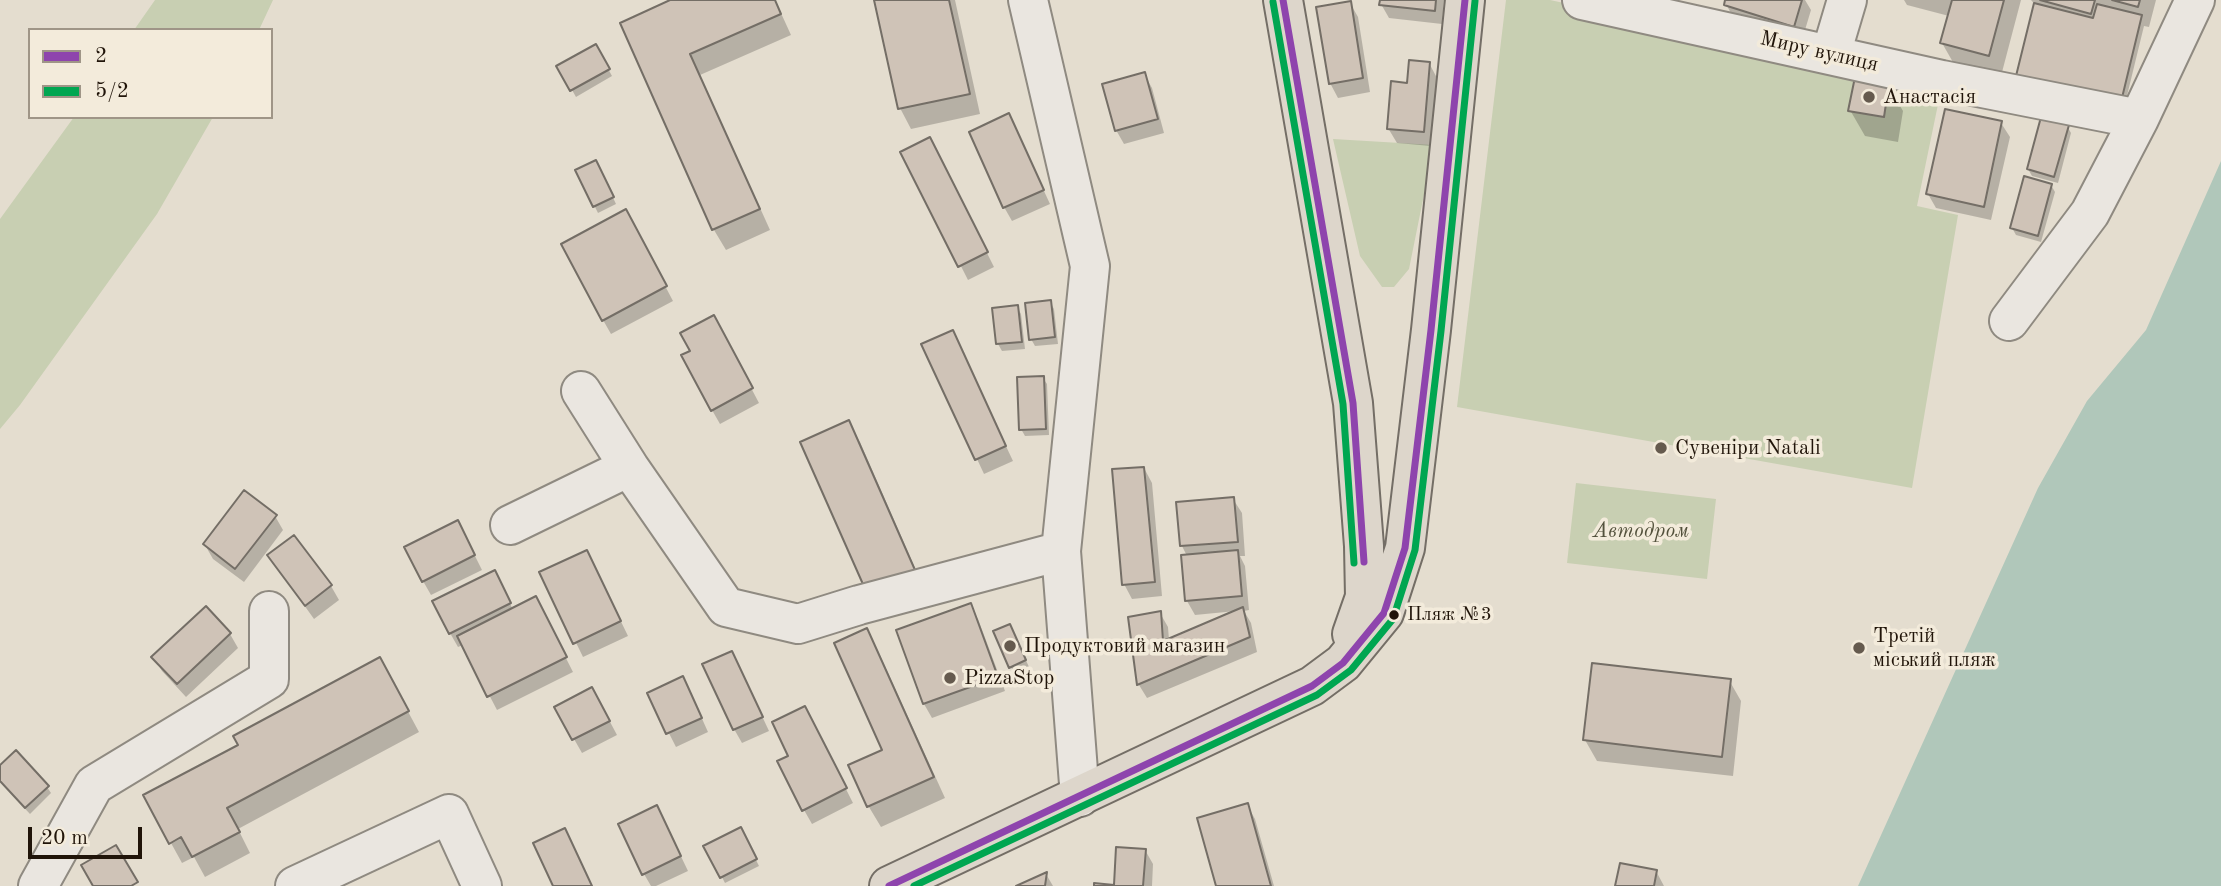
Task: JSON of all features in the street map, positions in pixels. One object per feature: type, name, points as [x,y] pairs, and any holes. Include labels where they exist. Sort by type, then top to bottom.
[{"type":"main road","points":[[1283,0],[1353,402],[1364,546],[1365,597],[1343,663]]},
{"type":"main road","points":[[889,886],[1312,687],[1343,663],[1384,613],[1405,548],[1430,343],[1465,0]]},
{"type":"street","points":[[1028,0],[1090,266],[1061,551],[1080,797]]},
{"type":"street","name":"Миру вулиця","points":[[1582,0],[1942,80],[2139,119]]},
{"type":"street","points":[[1831,54],[1847,0]]},
{"type":"street","points":[[2009,321],[2090,213],[2139,119],[2195,0]]},
{"type":"street","points":[[581,391],[629,467],[726,607],[798,624],[1061,551]]},
{"type":"street","points":[[510,525],[629,467]]},
{"type":"street","points":[[38,886],[94,785],[269,679],[269,611]]},
{"type":"street","points":[[295,886],[449,814],[482,886]]},
{"type":"green space","points":[[155,0],[273,0],[260,28],[135,28]]},
{"type":"green space","points":[[1506,0],[1550,0],[1942,85],[1917,206],[1958,215],[1912,488],[1457,407]]},
{"type":"green space","points":[[73,119],[212,119],[157,214],[0,429],[0,219]]},
{"type":"green space","points":[[1333,139],[1434,145],[1409,269],[1394,287],[1382,287],[1360,256]]},
{"type":"green space","name":"Автодром","points":[[1576,483],[1716,499],[1707,579],[1567,563]]},
{"type":"shaded area","points":[[2221,161],[2221,886],[1858,886],[2038,488],[2087,401],[2146,330]]},
{"type":"building","points":[[670,0],[775,0],[781,14],[690,54],[760,209],[712,230],[620,23]]},
{"type":"building","points":[[874,0],[949,0],[970,94],[898,109]]},
{"type":"building","points":[[1380,0],[1436,0],[1435,11],[1379,5]]},
{"type":"building","points":[[1725,0],[1802,0],[1794,27],[1724,5]]},
{"type":"building","points":[[1952,0],[2004,0],[1989,56],[1940,43]]},
{"type":"building","points":[[2040,0],[2095,0],[2091,14]]},
{"type":"building","points":[[2112,0],[2140,0],[2138,7]]},
{"type":"building","points":[[1351,1],[1363,78],[1329,84],[1316,7]]},
{"type":"building","points":[[2034,3],[2093,18],[2097,4],[2142,15],[2121,102],[2016,76]]},
{"type":"building","points":[[596,44],[610,69],[570,91],[556,66]]},
{"type":"building","points":[[1409,60],[1430,62],[1424,132],[1387,129],[1391,81],[1407,83]]},
{"type":"building","points":[[1145,72],[1158,119],[1115,131],[1102,84]]},
{"type":"building","name":"Анастасія","points":[[1855,77],[1889,84],[1884,117],[1848,111]]},
{"type":"building","points":[[1945,109],[2002,121],[1984,207],[1926,194]]},
{"type":"building","points":[[1009,113],[1044,190],[1003,208],[969,132]]},
{"type":"building","points":[[2041,117],[2069,125],[2054,177],[2027,169]]},
{"type":"building","points":[[930,137],[988,252],[958,267],[900,152]]},
{"type":"building","points":[[596,160],[614,197],[593,207],[575,170]]},
{"type":"building","points":[[2024,176],[2052,184],[2038,236],[2010,228]]},
{"type":"building","points":[[626,209],[667,286],[602,321],[561,244]]},
{"type":"building","points":[[1051,300],[1055,337],[1029,340],[1025,303]]},
{"type":"building","points":[[1018,305],[1022,342],[996,344],[992,308]]},
{"type":"building","points":[[714,315],[753,388],[711,411],[681,355],[690,351],[680,333]]},
{"type":"building","points":[[953,330],[1006,446],[975,460],[921,344]]},
{"type":"building","points":[[1044,376],[1046,429],[1019,430],[1017,377]]},
{"type":"building","points":[[849,420],[915,570],[866,591],[800,442]]},
{"type":"building","points":[[1144,467],[1155,582],[1122,585],[1112,469]]},
{"type":"building","points":[[244,490],[277,515],[235,569],[203,544]]},
{"type":"building","points":[[1234,497],[1238,542],[1180,546],[1176,502]]},
{"type":"building","points":[[458,520],[475,555],[422,582],[404,547]]},
{"type":"building","points":[[294,535],[332,585],[305,606],[267,555]]},
{"type":"building","points":[[587,550],[621,621],[573,644],[539,572]]},
{"type":"building","points":[[1238,550],[1242,596],[1185,601],[1181,555]]},
{"type":"building","points":[[495,570],[511,603],[449,634],[432,601]]},
{"type":"building","points":[[536,596],[567,657],[487,697],[457,636]]},
{"type":"building","points":[[971,603],[998,677],[923,704],[896,630]]},
{"type":"building","points":[[206,606],[231,633],[177,684],[151,657]]},
{"type":"building","points":[[1243,607],[1250,637],[1137,685],[1128,617],[1161,611],[1163,641]]},
{"type":"building","name":"Продуктовий магазин","points":[[1010,624],[1026,660],[1009,668],[993,631]]},
{"type":"building","points":[[867,628],[934,777],[867,807],[848,765],[882,750],[834,643]]},
{"type":"building","points":[[732,651],[763,717],[733,730],[702,664]]},
{"type":"building","points":[[380,657],[409,711],[227,808],[240,832],[192,857],[181,837],[169,844],[143,795],[238,745],[233,736]]},
{"type":"building","points":[[1592,663],[1731,679],[1722,757],[1583,740]]},
{"type":"building","points":[[683,676],[702,718],[666,734],[647,693]]},
{"type":"building","points":[[592,687],[610,721],[572,740],[554,707]]},
{"type":"building","points":[[805,706],[847,788],[802,811],[777,761],[788,756],[772,722]]},
{"type":"building","points":[[16,750],[49,786],[25,808],[0,781],[0,765]]},
{"type":"building","points":[[1248,803],[1271,886],[1216,886],[1197,818]]},
{"type":"building","points":[[657,805],[681,856],[642,875],[618,824]]},
{"type":"building","points":[[741,827],[757,859],[720,878],[703,846]]},
{"type":"building","points":[[565,828],[592,886],[553,886],[533,843]]},
{"type":"building","points":[[116,845],[138,882],[131,886],[93,886],[81,865]]},
{"type":"building","points":[[1116,847],[1146,849],[1143,886],[1094,886],[1094,883],[1114,885]]},
{"type":"building","points":[[1620,863],[1657,870],[1654,886],[1615,886]]},
{"type":"building","points":[[1047,872],[1045,886],[1016,886]]},
{"type":"transit line","name":"2","points":[[1283,0],[1353,403],[1364,562]]},
{"type":"transit line","name":"2","points":[[889,886],[1312,686],[1343,663],[1384,613],[1405,548],[1431,330],[1465,0]]},
{"type":"transit line","name":"5/2","points":[[914,886],[1317,695],[1351,670],[1393,619],[1415,550],[1475,1]]},
{"type":"transit line","name":"5/2","points":[[1273,2],[1343,404],[1354,563]]},
{"type":"place","name":"Анастасія","points":[[1869,97]]},
{"type":"place","name":"Сувеніри Natali","points":[[1661,448]]},
{"type":"place","name":"Пляж №3","points":[[1394,615]]},
{"type":"place","name":"Продуктовий магазин","points":[[1010,646]]},
{"type":"place","name":"Третій міський пляж","points":[[1859,648]]},
{"type":"place","name":"PizzaStop","points":[[950,678]]}]
